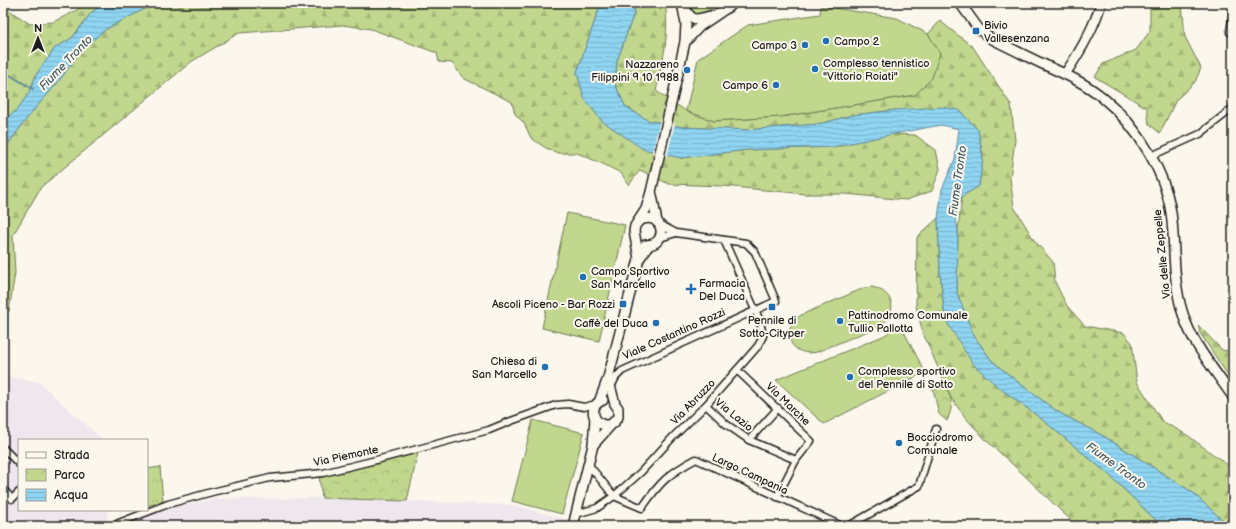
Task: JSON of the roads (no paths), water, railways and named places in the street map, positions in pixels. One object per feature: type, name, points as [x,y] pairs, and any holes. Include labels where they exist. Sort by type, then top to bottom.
[{"type":"street","name":"Viale Costantino Rozzi","points":[[685,44],[696,29],[734,3]]},
{"type":"street","name":"Via delle Zeppelle","points":[[960,3],[978,28],[990,38],[1065,74],[1088,87],[1109,103],[1130,126],[1151,156],[1161,177],[1172,219],[1177,291],[1183,315],[1193,338],[1233,396]]},
{"type":"street","points":[[1065,74],[1081,50],[1098,12],[1100,3]]},
{"type":"street","name":"Viale Costantino Rozzi","points":[[683,4],[689,16],[694,19],[713,16]]},
{"type":"street","name":"Viale Costantino Rozzi","points":[[639,259],[634,231],[635,226],[646,209],[651,192],[685,44],[686,24],[683,4]]},
{"type":"street","points":[[1233,13],[1230,32],[1233,33]]},
{"type":"street","points":[[1151,156],[1200,134],[1233,108]]},
{"type":"street","name":"Viale Costantino Rozzi","points":[[574,526],[593,445],[594,408],[598,403],[608,378],[639,259],[649,245],[656,243],[660,238],[662,231],[654,210],[651,192]]},
{"type":"street","points":[[639,221],[649,218],[676,232],[724,240],[755,310]]},
{"type":"street","name":"Viale Costantino Rozzi","points":[[660,238],[676,232]]},
{"type":"street","points":[[636,238],[641,244],[649,245]]},
{"type":"street","name":"Viale Costantino Rozzi","points":[[611,387],[616,376],[622,371],[776,301],[755,252],[746,243],[724,240]]},
{"type":"street","name":"Via Abruzzo","points":[[576,514],[597,508],[614,496],[641,472],[673,436],[706,405],[737,370],[758,346],[763,336],[760,320],[755,310]]},
{"type":"street","name":"Via Marche","points":[[737,370],[811,441],[796,460],[776,497]]},
{"type":"street","points":[[584,407],[594,416],[598,423],[603,425],[614,423],[617,420],[619,413],[608,378]]},
{"type":"street","points":[[598,403],[605,400],[612,401],[615,404]]},
{"type":"street","name":"Via Piemonte","points":[[111,526],[168,504],[219,490],[270,478],[323,473],[380,459],[489,430],[556,405],[568,404],[584,407],[598,403]]},
{"type":"street","name":"Via Lazio","points":[[706,405],[726,424],[749,440],[796,460]]},
{"type":"street","name":"Via Lazio","points":[[749,440],[778,408]]},
{"type":"street","name":"Viale Costantino Rozzi","points":[[593,445],[614,423]]},
{"type":"street","points":[[847,526],[919,486],[936,429]]},
{"type":"street","points":[[3,448],[18,463]]},
{"type":"street","name":"Largo Campania","points":[[614,496],[642,508],[656,488],[666,478],[679,468],[696,460],[842,526]]},
{"type":"street","points":[[588,464],[614,496]]},
{"type":"street","points":[[3,489],[12,499],[18,493]]},
{"type":"street","points":[[3,518],[5,526]]},
{"type":"water","name":"Fiume Tronto","points":[[104,3],[156,3],[106,29],[82,49],[58,82],[28,117],[3,151],[3,120],[16,111],[29,93],[36,75],[55,48],[72,38],[91,13]]},
{"type":"water","name":"Fiume Tronto","points":[[601,3],[635,3],[634,13],[617,61],[615,84],[625,106],[647,120],[682,127],[747,130],[819,124],[853,115],[896,110],[941,107],[959,110],[978,130],[983,158],[979,186],[961,197],[955,217],[958,230],[957,293],[974,336],[992,361],[1023,386],[1058,412],[1105,437],[1192,492],[1229,526],[1162,526],[1107,473],[1039,417],[998,387],[973,364],[945,319],[940,273],[938,218],[942,189],[955,159],[959,129],[941,125],[832,147],[747,150],[681,158],[643,149],[602,121],[584,98],[577,72]]},
{"type":"waterway","name":"Fiume Tronto","points":[[3,71],[33,89]]},
{"type":"place","name":"Bivio Vallesenzana","points":[[976,31]]},
{"type":"place","name":"Campo 2","points":[[826,41]]},
{"type":"place","name":"Campo 3","points":[[805,45]]},
{"type":"place","name":"Complesso tennistico \"Vittorio Roiati\"","points":[[815,69]]},
{"type":"place","name":"Nazzareno Filippini 9 10 1988","points":[[687,70]]},
{"type":"place","name":"Campo 6","points":[[776,85]]},
{"type":"place","name":"Campo Sportivo San Marcello","points":[[583,277]]},
{"type":"place","name":"Farmacia Del Duca","points":[[691,289]]},
{"type":"place","name":"Ascoli Piceno - Bar Rozzi","points":[[623,304]]},
{"type":"place","name":"Pennile di Sotto-Cityper","points":[[772,307]]},
{"type":"place","name":"Pattinodromo Comunale Tullio Pallotta","points":[[840,321]]},
{"type":"place","name":"Caffè del Duca","points":[[656,323]]},
{"type":"place","name":"Chiesa di San Marcello","points":[[545,367]]},
{"type":"place","name":"Complesso sportivo del Pennile di Sotto","points":[[850,377]]},
{"type":"place","name":"Bocciodromo Comunale","points":[[899,443]]}]
